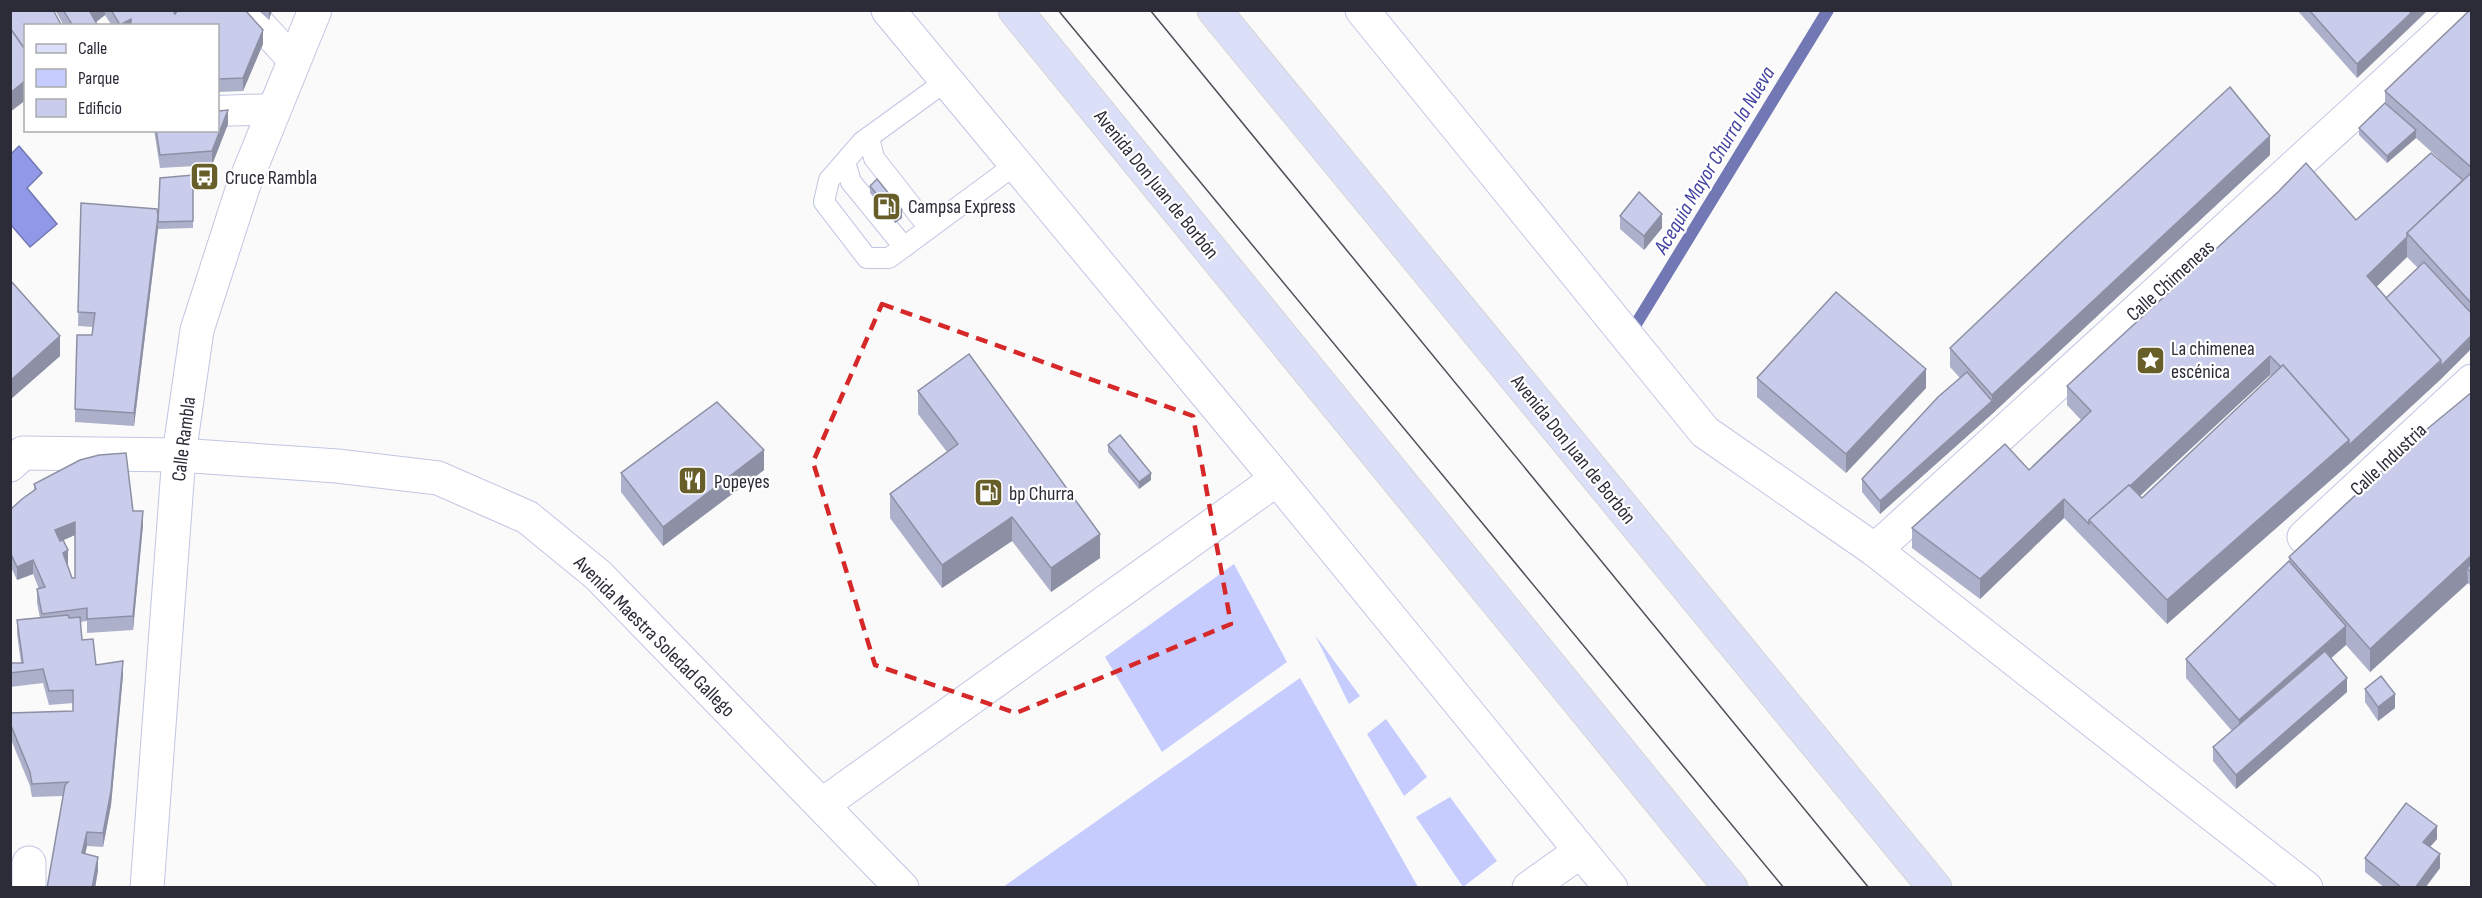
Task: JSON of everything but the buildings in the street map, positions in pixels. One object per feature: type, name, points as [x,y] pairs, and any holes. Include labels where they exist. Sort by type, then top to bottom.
[{"type":"main road","name":"Avenida Don Juan de Borbón","points":[[1015,10],[1731,888]]},
{"type":"main road","name":"Avenida Don Juan de Borbón","points":[[1214,10],[1935,888]]},
{"type":"street","points":[[247,10],[293,60]]},
{"type":"street","name":"Calle Rambla","points":[[147,888],[179,455],[197,330],[243,187],[315,10]]},
{"type":"street","points":[[888,10],[1277,478],[1611,888]]},
{"type":"street","points":[[1362,10],[1705,432],[1875,550],[2306,888]]},
{"type":"street","name":"Calle Chimeneas","points":[[1875,550],[2466,10]]},
{"type":"street","points":[[219,111],[273,109]]},
{"type":"street","name":"Calle Industria","points":[[2304,537],[2472,381]]},
{"type":"street","name":"Avenida Maestra Soledad Gallego","points":[[14,453],[179,455],[337,466],[438,478],[527,517],[598,575],[902,888]]},
{"type":"street","points":[[822,805],[1277,478]]},
{"type":"street","points":[[1529,888],[1581,851]]},
{"type":"lane","points":[[946,81],[869,137],[829,180],[824,202],[867,258],[889,258],[1016,164]]},
{"type":"lane","points":[[869,137],[874,158],[929,228]]},
{"type":"lane","points":[[845,162],[851,182],[904,247]]},
{"type":"highlighted area","points":[[882,304],[1193,416],[1231,624],[1016,713],[875,665],[813,462]]},
{"type":"green space","points":[[1234,564],[1287,662],[1162,752],[1105,657]]},
{"type":"green space","points":[[1315,635],[1360,696],[1349,704]]},
{"type":"green space","points":[[1300,678],[1418,887],[1003,887]]},
{"type":"green space","points":[[1386,719],[1427,777],[1404,796],[1367,734]]},
{"type":"green space","points":[[1450,797],[1497,861],[1463,887],[1416,817]]},
{"type":"water","points":[[19,146],[42,173],[27,188],[57,224],[30,247],[11,225],[11,154]]},
{"type":"waterway","name":"Acequia Mayor Churra la Nueva","points":[[1633,329],[1828,10]]},
{"type":"tram line","points":[[1058,10],[1784,888]]},
{"type":"tram line","points":[[1150,10],[1869,888]]},
{"type":"place","name":"Cruce Rambla","points":[[204,177]]},
{"type":"place","name":"Campsa Express","points":[[887,206]]},
{"type":"place","name":"La chimenea escénica","points":[[2150,360]]},
{"type":"place","name":"Popeyes","points":[[693,481]]},
{"type":"place","name":"bp Churra","points":[[988,493]]}]
